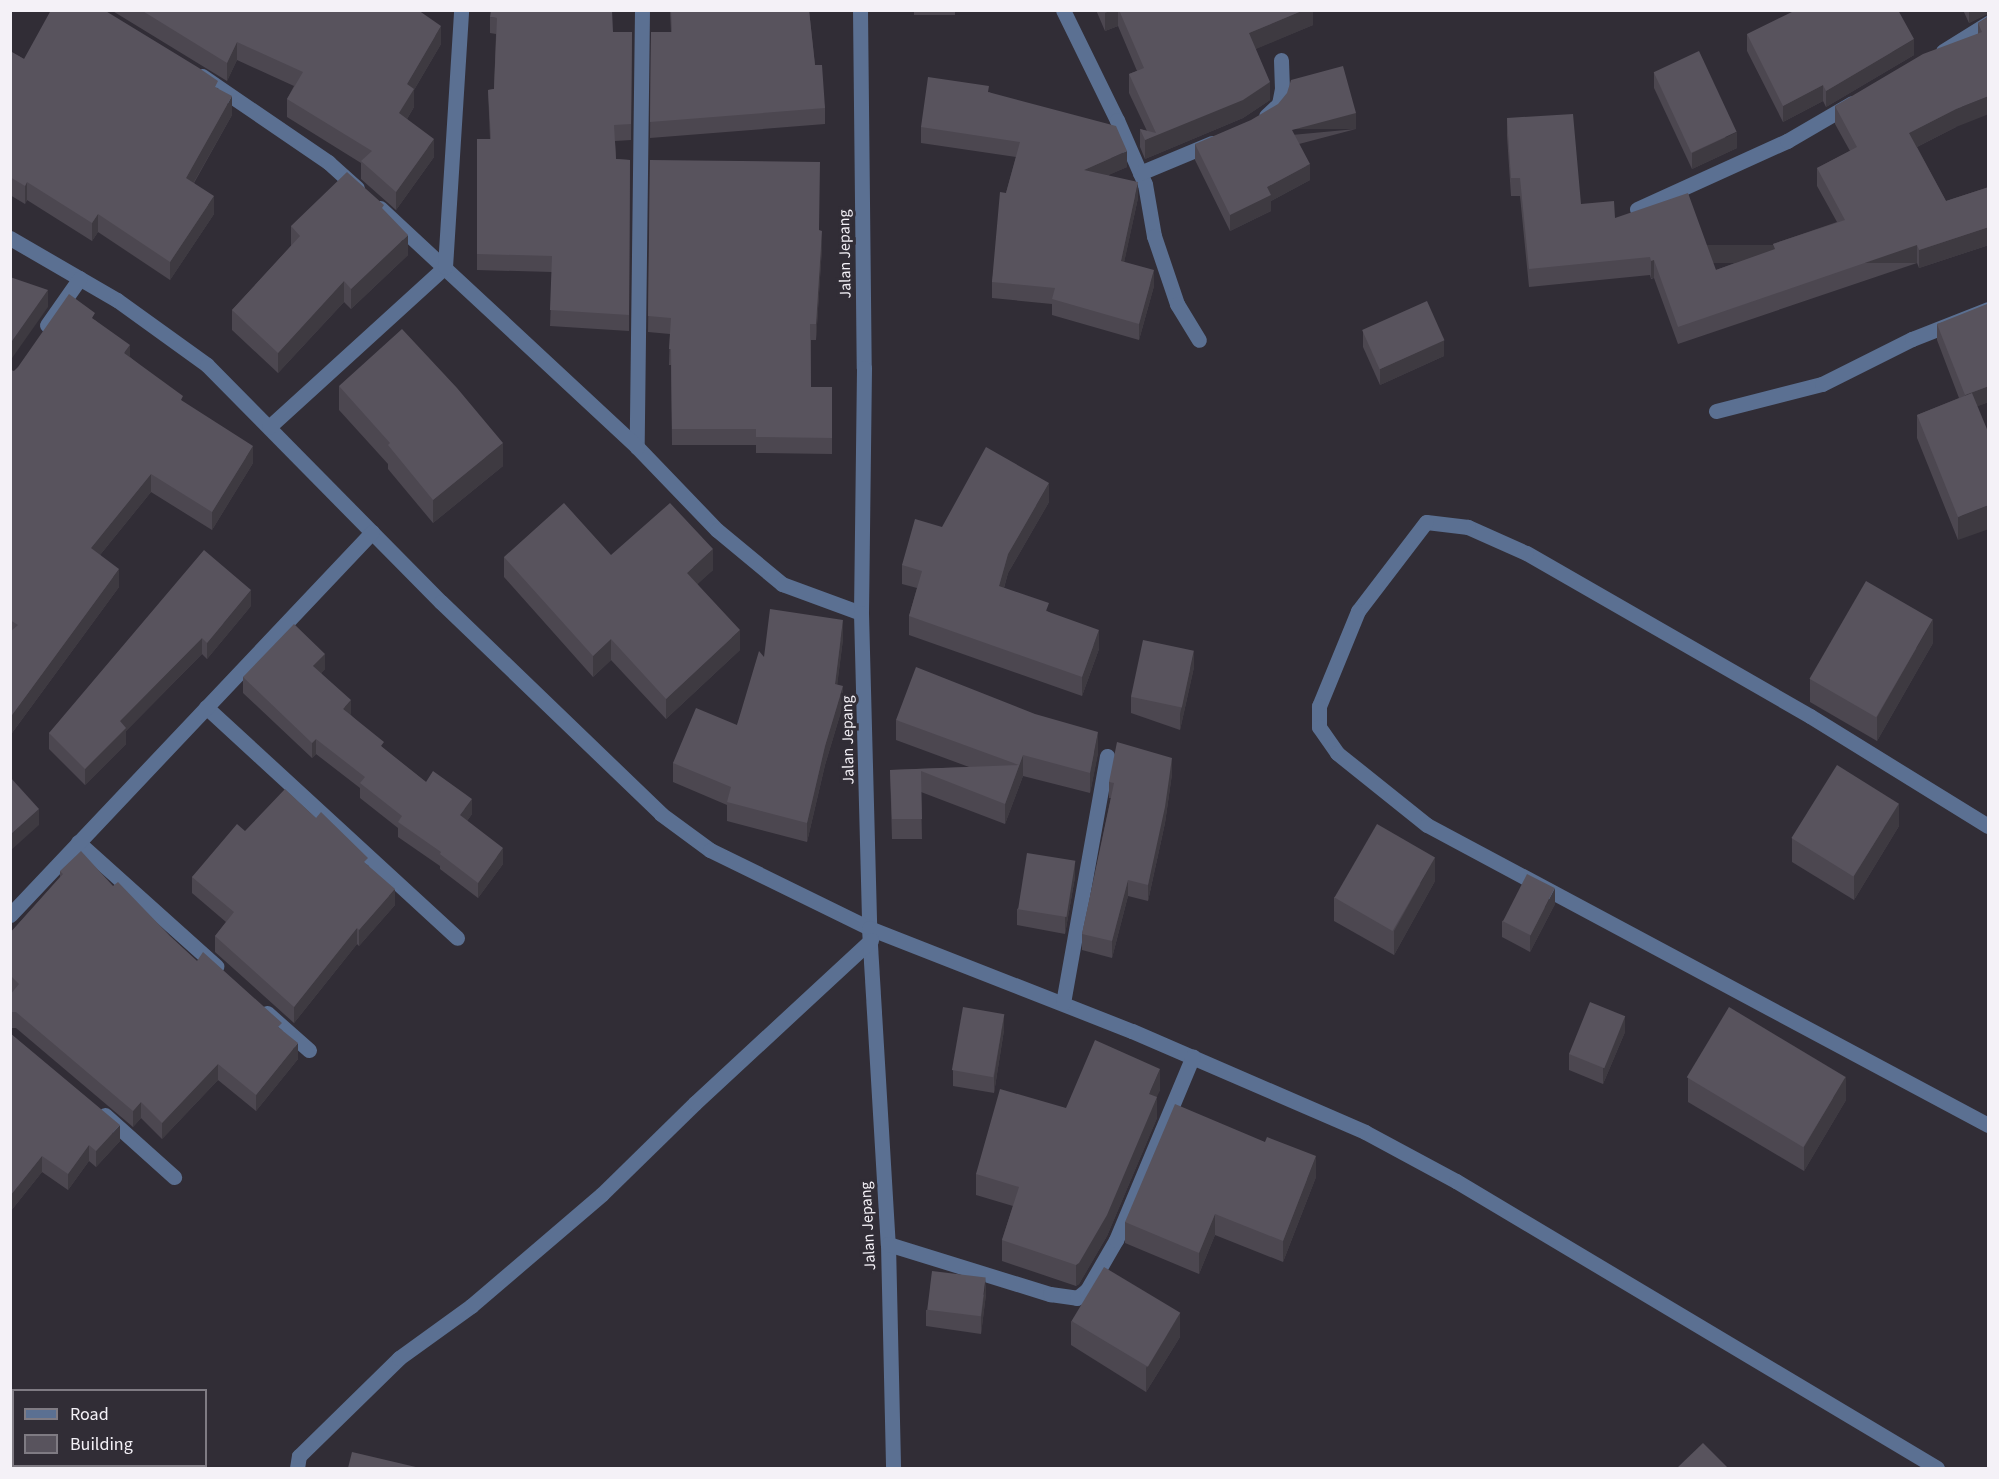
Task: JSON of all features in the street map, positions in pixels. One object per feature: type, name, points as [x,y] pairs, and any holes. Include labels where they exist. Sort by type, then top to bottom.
[{"type":"street","points":[[269,427],[445,267],[461,10]]},
{"type":"street","points":[[637,447],[642,10]]},
{"type":"street","name":"Jalan Jepang","points":[[861,10],[864,368],[861,613],[865,660],[870,934],[888,1244],[892,1468]]},
{"type":"street","points":[[1063,10],[1093,68],[1145,184],[1154,236],[1177,304],[1199,340]]},
{"type":"street","points":[[1933,57],[1989,23]]},
{"type":"street","points":[[1256,122],[1273,112],[1279,104],[1282,89],[1281,60]]},
{"type":"street","points":[[184,65],[328,162],[445,267],[637,447],[717,530],[782,584],[861,613]]},
{"type":"street","points":[[1637,209],[1787,141],[1864,96]]},
{"type":"street","points":[[1140,173],[1228,136]]},
{"type":"street","points":[[10,238],[117,300],[207,365],[449,610],[661,814],[710,850],[870,934],[1063,1003],[1193,1056],[1365,1132],[1456,1181],[1937,1468]]},
{"type":"street","points":[[36,342],[80,278]]},
{"type":"street","points":[[1716,411],[1822,384],[1912,339],[1989,309]]},
{"type":"street","points":[[1989,826],[1810,716],[1526,553],[1468,527],[1425,522],[1358,611],[1319,706],[1319,727],[1337,753],[1427,825],[1989,1125]]},
{"type":"street","points":[[10,915],[372,532]]},
{"type":"street","points":[[206,707],[457,938]]},
{"type":"street","points":[[1063,1003],[1107,756]]},
{"type":"street","points":[[78,842],[227,977]]},
{"type":"street","points":[[297,1468],[299,1456],[399,1359],[471,1306],[602,1194],[870,934]]},
{"type":"street","points":[[252,999],[309,1050]]},
{"type":"street","points":[[888,1244],[1050,1294],[1077,1298],[1088,1290],[1116,1240],[1193,1056]]},
{"type":"street","points":[[89,1101],[174,1177]]},
{"type":"building","points":[[51,10],[104,10],[199,68],[218,81],[215,87],[232,96],[186,178],[214,196],[170,262],[98,214],[92,223],[27,182],[25,186],[10,177],[10,51],[24,59]]},
{"type":"building","points":[[141,10],[418,10],[441,26],[407,84],[414,89],[399,113],[434,139],[396,192],[361,161],[372,151],[287,99],[303,72],[237,42],[227,63]]},
{"type":"building","points":[[491,10],[612,10],[613,32],[632,32],[631,124],[614,125],[616,159],[630,160],[629,315],[550,310],[552,256],[477,254],[477,139],[491,139],[488,90],[494,89],[497,18],[490,17]]},
{"type":"building","points":[[671,10],[809,10],[815,65],[822,65],[825,108],[650,122],[651,32],[672,32]]},
{"type":"building","points":[[1119,10],[1304,10],[1249,33],[1270,82],[1243,100],[1145,140],[1140,129],[1156,133],[1129,74],[1144,68]]},
{"type":"building","points":[[1796,10],[1898,10],[1914,39],[1826,91],[1823,85],[1783,106],[1747,34]]},
{"type":"building","points":[[1989,16],[1989,96],[1956,109],[1909,133],[1946,201],[1989,187],[1989,227],[1919,250],[1917,245],[1678,327],[1654,260],[1651,261],[1650,257],[1529,269],[1520,178],[1511,178],[1507,118],[1573,114],[1581,204],[1614,201],[1615,218],[1688,193],[1716,270],[1775,249],[1773,244],[1845,220],[1817,168],[1857,147],[1835,106],[1923,54],[1982,32],[1978,23]]},
{"type":"building","points":[[1699,51],[1737,132],[1691,153],[1654,72]]},
{"type":"building","points":[[1343,66],[1356,113],[1292,130],[1310,164],[1267,187],[1271,195],[1230,215],[1195,144],[1251,120],[1278,104],[1287,93],[1291,80]]},
{"type":"building","points":[[928,77],[989,86],[988,92],[1116,126],[1127,151],[1084,170],[1138,182],[1121,261],[1154,270],[1139,324],[1052,299],[1055,288],[992,282],[1000,192],[1006,193],[1020,142],[921,127]]},
{"type":"building","points":[[650,160],[820,162],[819,230],[822,231],[816,324],[810,324],[811,387],[832,387],[832,438],[756,437],[756,429],[672,429],[671,349],[669,349],[671,318],[648,316]]},
{"type":"building","points":[[347,172],[384,205],[382,208],[408,235],[351,289],[344,281],[278,353],[232,310],[300,236],[291,226]]},
{"type":"building","points":[[10,277],[48,290],[10,344]]},
{"type":"building","points":[[69,294],[95,313],[92,318],[130,345],[124,353],[183,396],[181,400],[253,446],[212,512],[151,474],[91,548],[119,569],[12,715],[10,714],[10,632],[18,625],[10,620],[10,370],[14,371],[18,367]]},
{"type":"building","points":[[1427,301],[1444,340],[1380,369],[1362,330]]},
{"type":"building","points":[[1987,304],[1989,309],[1989,386],[1965,395],[1937,324]]},
{"type":"building","points":[[402,329],[457,388],[503,443],[433,500],[388,445],[390,443],[339,386]]},
{"type":"building","points":[[1972,393],[1989,434],[1989,505],[1958,517],[1917,415]]},
{"type":"building","points":[[986,447],[1049,483],[1008,554],[999,586],[1049,603],[1046,611],[1099,630],[1082,677],[909,616],[922,571],[902,565],[915,519],[942,527]]},
{"type":"building","points":[[564,503],[611,555],[670,503],[713,549],[687,573],[740,630],[666,699],[611,639],[593,656],[504,557]]},
{"type":"building","points":[[204,550],[251,590],[207,643],[202,638],[120,721],[126,728],[85,769],[49,733]]},
{"type":"building","points":[[1866,581],[1933,620],[1876,717],[1810,679]]},
{"type":"building","points":[[770,609],[843,620],[835,684],[843,686],[825,746],[807,823],[727,802],[731,787],[673,763],[696,708],[737,725],[759,651],[764,657]]},
{"type":"building","points":[[294,624],[325,654],[313,666],[351,700],[343,709],[384,742],[381,746],[426,782],[433,771],[472,799],[460,815],[503,848],[478,883],[440,854],[441,852],[398,822],[402,816],[360,783],[365,777],[316,739],[312,743],[243,677]]},
{"type":"building","points":[[1143,640],[1194,651],[1182,708],[1131,697]]},
{"type":"building","points":[[916,667],[1035,714],[1098,732],[1090,773],[1023,755],[1005,804],[921,771],[922,819],[892,819],[890,770],[1019,765],[896,720]]},
{"type":"building","points":[[1117,742],[1172,758],[1165,807],[1148,885],[1128,880],[1112,941],[1082,934],[1114,783],[1109,782]]},
{"type":"building","points":[[1837,765],[1899,804],[1853,877],[1791,838]]},
{"type":"building","points":[[10,777],[39,809],[10,835]]},
{"type":"building","points":[[285,789],[316,818],[321,812],[368,858],[364,862],[395,889],[359,930],[357,928],[294,1007],[215,936],[234,912],[192,877],[237,824],[245,831]]},
{"type":"building","points":[[1377,824],[1435,857],[1393,931],[1334,898]]},
{"type":"building","points":[[81,851],[113,886],[118,882],[197,961],[203,952],[282,1023],[278,1027],[298,1043],[256,1095],[218,1064],[162,1123],[141,1102],[133,1111],[16,1012],[10,1012],[10,995],[19,984],[10,975],[10,933],[63,874],[60,871]]},
{"type":"building","points":[[1027,853],[1075,861],[1066,917],[1018,909]]},
{"type":"building","points":[[1527,874],[1555,888],[1531,935],[1503,921]]},
{"type":"building","points":[[1590,1002],[1625,1016],[1604,1068],[1569,1054]]},
{"type":"building","points":[[963,1007],[1004,1014],[993,1077],[952,1070]]},
{"type":"building","points":[[1729,1007],[1846,1077],[1803,1147],[1687,1077]]},
{"type":"building","points":[[10,1033],[120,1125],[96,1151],[89,1145],[68,1174],[42,1156],[10,1196]]},
{"type":"building","points":[[1095,1040],[1160,1069],[1149,1094],[1157,1097],[1107,1215],[1076,1265],[1002,1240],[1019,1187],[976,1174],[1000,1089],[1066,1108]]},
{"type":"building","points":[[1175,1104],[1265,1142],[1267,1137],[1316,1156],[1283,1241],[1215,1214],[1199,1253],[1125,1222]]},
{"type":"building","points":[[1104,1267],[1180,1313],[1148,1367],[1072,1321]]},
{"type":"building","points":[[932,1271],[986,1278],[981,1316],[927,1310]]},
{"type":"building","points":[[1703,1443],[1728,1468],[1677,1468]]},
{"type":"building","points":[[352,1452],[420,1468],[348,1468]]}]
